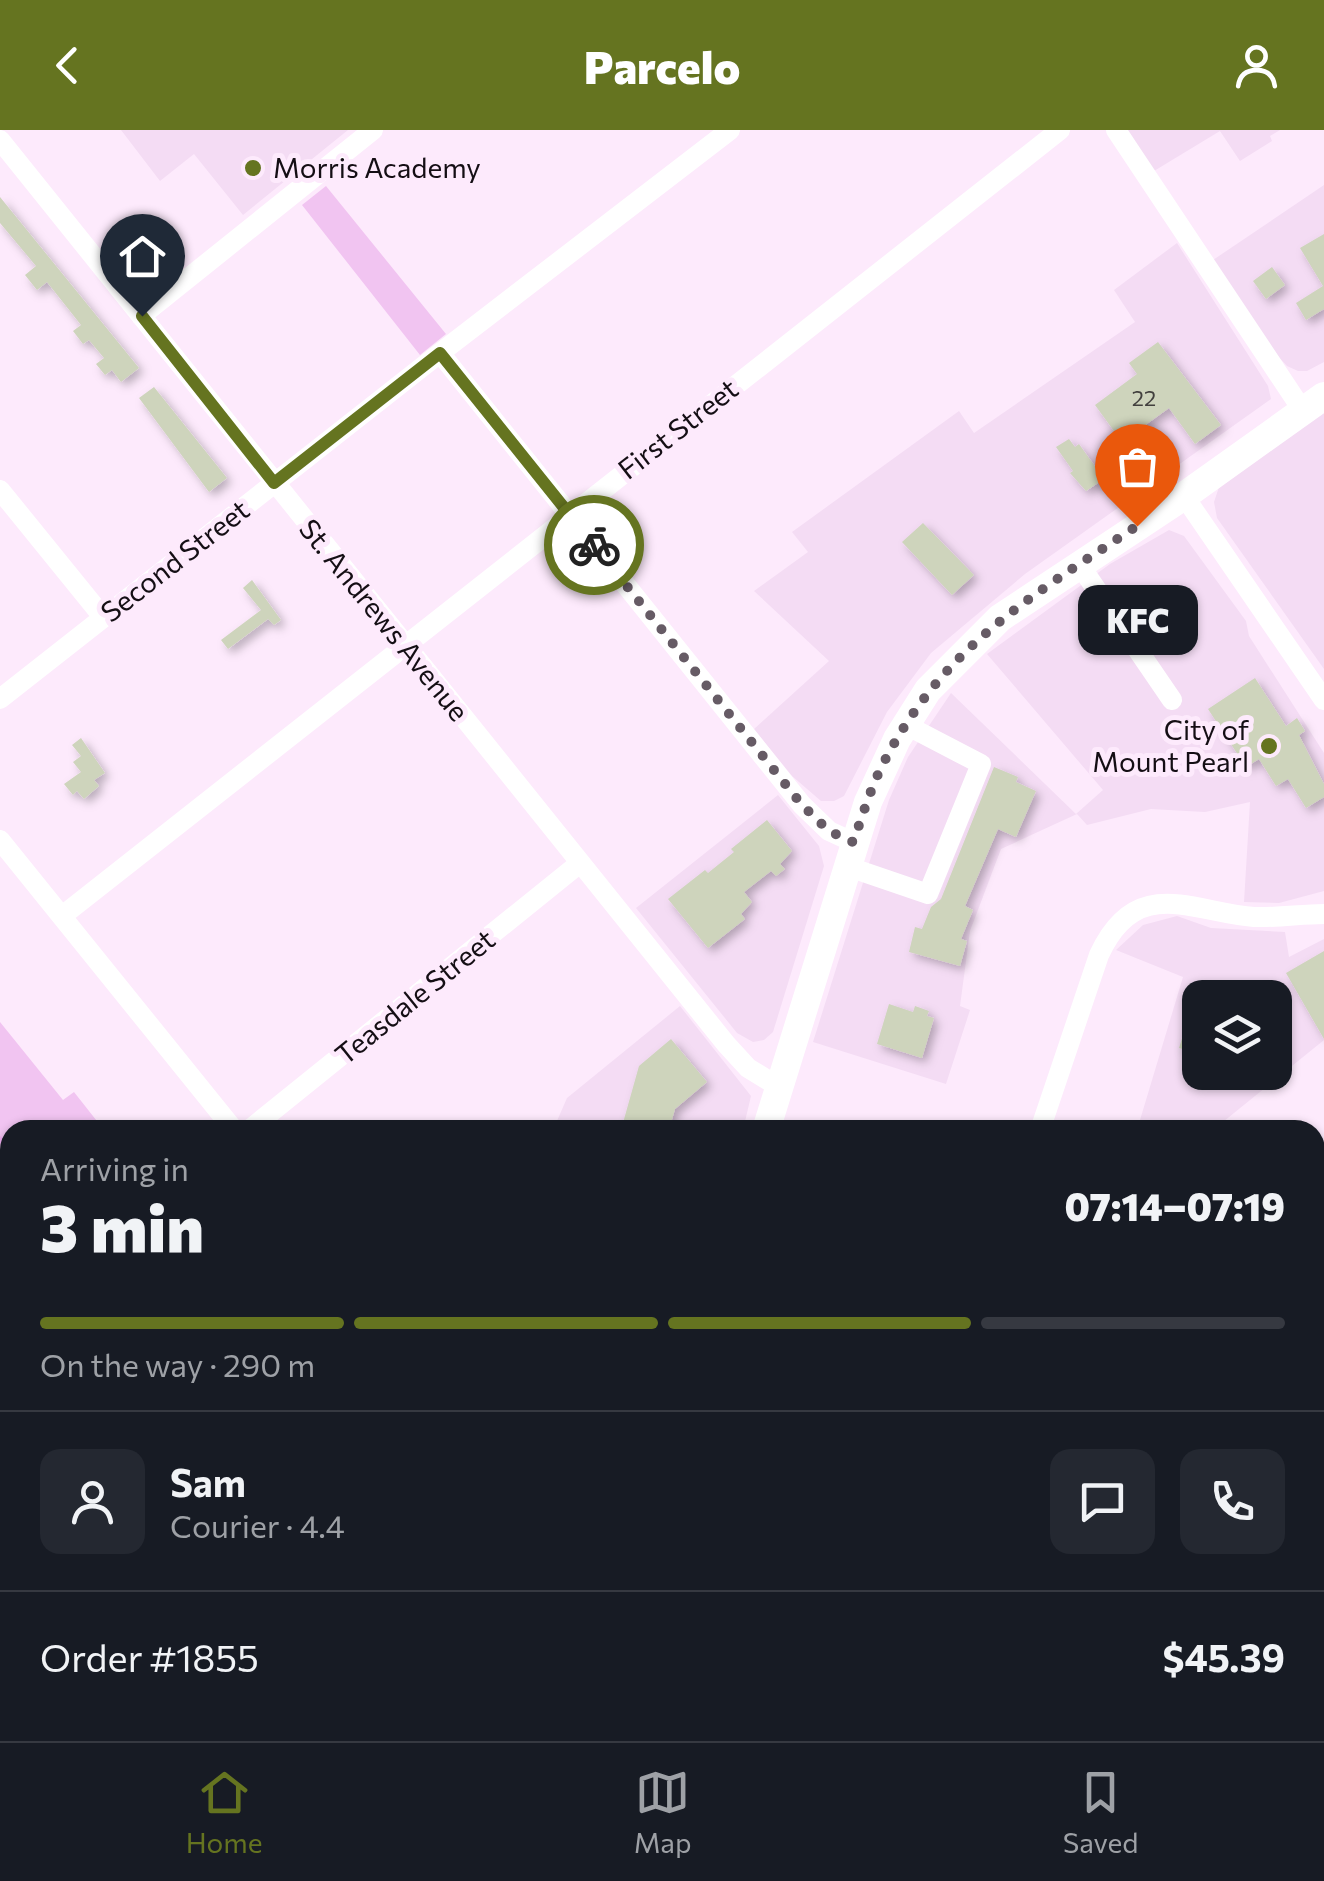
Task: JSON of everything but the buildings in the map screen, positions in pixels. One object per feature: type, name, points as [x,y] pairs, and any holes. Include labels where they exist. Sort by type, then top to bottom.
[{"type":"main road","points":[[769,1120],[879,772],[928,690],[1000,618],[1184,496],[1313,404]]},
{"type":"street","points":[[142,316],[373,130]]},
{"type":"street","name":"Second Street","points":[[0,700],[730,130]]},
{"type":"street","name":"First Street","points":[[62,916],[1060,130]]},
{"type":"street","points":[[1116,130],[1313,404]]},
{"type":"street","name":"St. Andrews Avenue","points":[[0,140],[736,1057],[761,1079],[780,1087]]},
{"type":"street","points":[[440,353],[802,805],[850,854],[928,894],[981,764],[906,725]]},
{"type":"street","points":[[0,490],[103,617]]},
{"type":"street","points":[[1184,496],[1324,700]]},
{"type":"street","points":[[1079,564],[1172,700]]},
{"type":"street","points":[[0,840],[226,1120]]},
{"type":"street","name":"Teasdale Street","points":[[261,1120],[580,863]]},
{"type":"street","points":[[1043,1120],[1099,955],[1108,938],[1129,918],[1154,905],[1172,902],[1257,917],[1324,914]]},
{"type":"shaded area","name":"Morris Academy","points":[[121,130],[348,130],[243,215],[194,154],[160,181]]},
{"type":"shaded area","points":[[1127,130],[1280,130],[1270,136],[1272,141],[1240,161],[1220,131],[1154,171]]},
{"type":"shaded area","points":[[1324,185],[1324,362],[1298,371],[1275,353],[1213,260]]},
{"type":"shaded area","points":[[326,186],[446,334],[420,355],[302,205]]},
{"type":"shaded area","points":[[1177,243],[1268,386],[1271,399],[1025,574],[931,653],[887,712],[844,796],[821,801],[792,776],[754,729],[829,661],[754,591],[808,552],[792,532],[959,411],[974,433],[1135,322],[1114,290]]},
{"type":"shaded area","points":[[1324,412],[1324,669],[1217,518],[1214,502],[1220,484]]},
{"type":"shaded area","points":[[1169,530],[1184,536],[1246,621],[1249,636],[1324,753],[1324,891],[1279,903],[1244,902],[1250,802],[1205,812],[1151,809],[1087,825],[1077,814],[1001,849],[970,931],[960,1006],[970,1010],[946,1084],[813,1042],[889,800],[908,757],[951,693],[1076,814],[1103,790],[987,654],[1110,564]]},
{"type":"shaded area","points":[[778,795],[819,846],[824,866],[773,1032],[764,1040],[753,1042],[737,1033],[636,908]]},
{"type":"shaded area","points":[[1177,916],[1211,928],[1285,932],[1289,957],[1324,939],[1324,1040],[1292,1066],[1292,980],[1182,980],[1183,977],[1116,950],[1143,925]]},
{"type":"shaded area","points":[[1182,980],[1182,1090],[1262,1090],[1225,1120],[1140,1120]]},
{"type":"shaded area","points":[[680,1006],[751,1096],[745,1120],[557,1120],[567,1098]]},
{"type":"shaded area","points":[[0,1022],[63,1100],[74,1092],[96,1120],[0,1120]]},
{"type":"way so far","points":[[594,545],[802,805],[829,831],[853,842],[879,772],[928,690],[1000,618],[1137,526]]},
{"type":"place","name":"Morris Academy","points":[[253,168]]},
{"type":"place","name":"KFC","points":[[1137,526]]},
{"type":"place","name":"City of Mount Pearl","points":[[1269,746]]},
{"type":"route","points":[[142,316],[274,483],[440,353],[594,545]]}]
